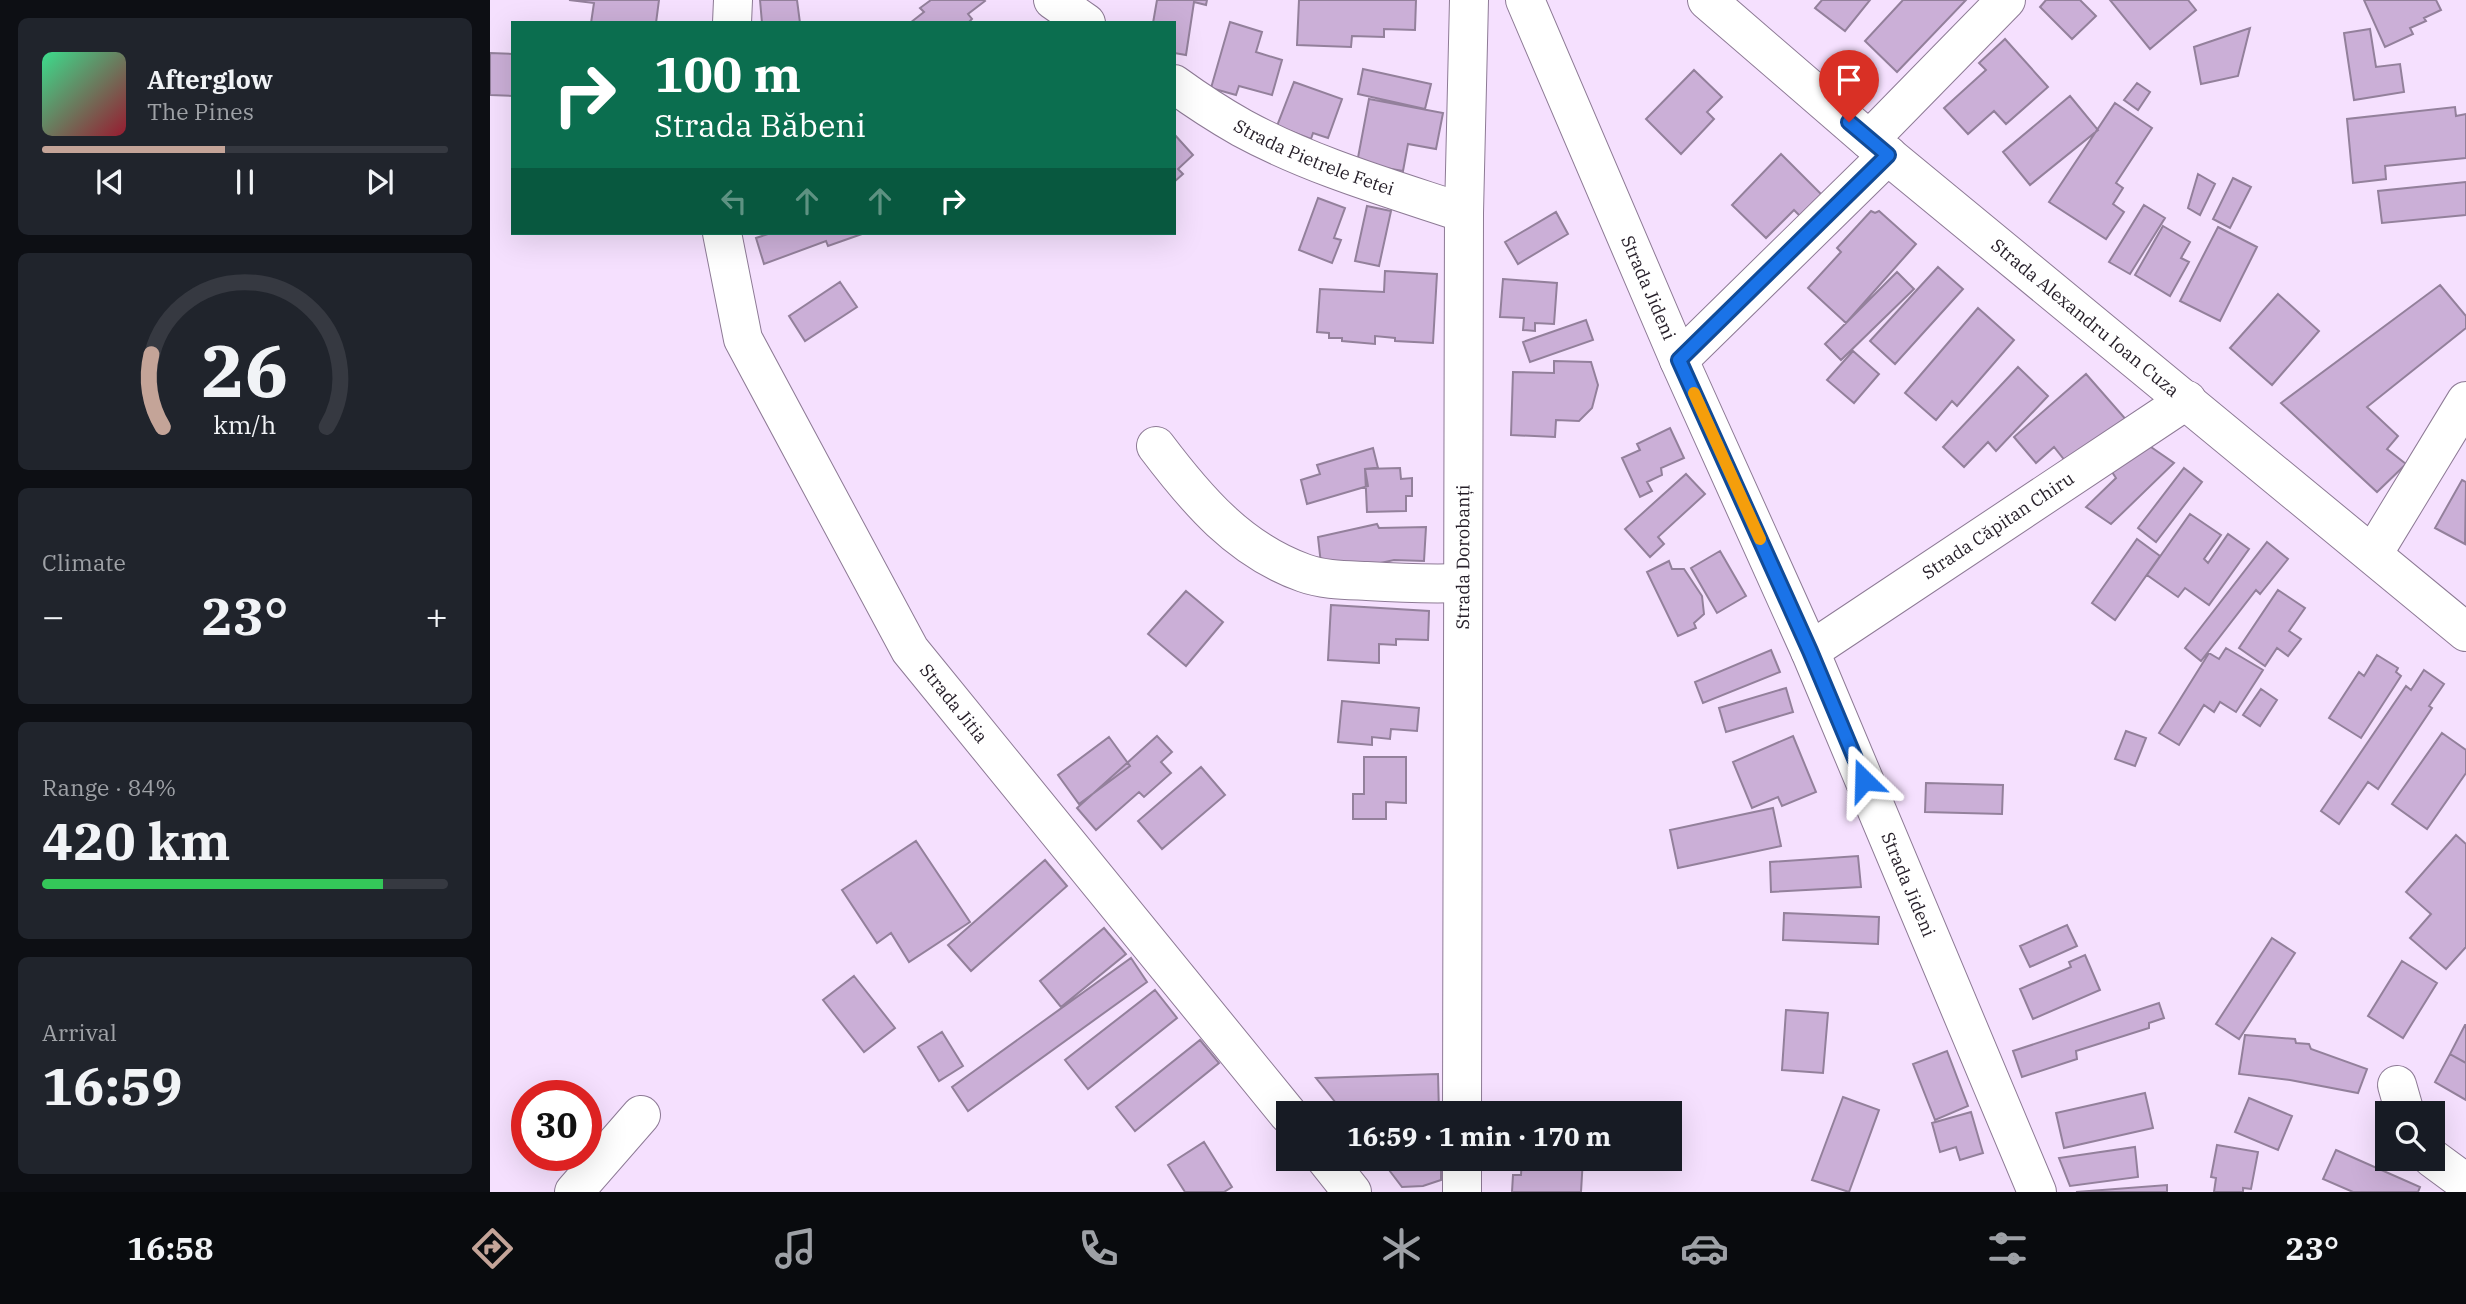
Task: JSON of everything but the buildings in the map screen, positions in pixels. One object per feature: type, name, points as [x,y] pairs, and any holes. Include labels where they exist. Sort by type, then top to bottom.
[{"type":"street","points":[[732,21],[733,0]]},
{"type":"street","points":[[1053,0],[1083,21]]},
{"type":"street","name":"Strada Dorobanți","points":[[1462,1101],[1464,214],[1469,0]]},
{"type":"street","name":"Strada Jideni","points":[[1524,0],[1679,360],[1810,651],[2037,1192]]},
{"type":"street","name":"Strada Alexandru Ioan Cuza","points":[[1707,0],[1879,147],[2466,632]]},
{"type":"street","points":[[1679,360],[1879,147],[2006,0]]},
{"type":"street","name":"Strada Pietrele Fetei","points":[[1176,85],[1245,130],[1318,163],[1464,214]]},
{"type":"street","name":"Strada Jitia","points":[[722,235],[743,339],[910,650],[1277,1101]]},
{"type":"street","name":"Strada Căpitan Chiru","points":[[1810,651],[2186,400]]},
{"type":"street","points":[[2373,554],[2466,401]]},
{"type":"street","points":[[1156,446],[1184,483],[1221,522],[1251,547],[1305,574],[1328,579],[1422,584],[1463,583]]},
{"type":"street","points":[[574,1192],[640,1115]]},
{"type":"street","points":[[2445,1168],[2466,1183]]},
{"type":"street","points":[[1335,1171],[1352,1192]]},
{"type":"street","points":[[1462,1171],[1462,1192]]},
{"type":"slow traffic","points":[[1694,393],[1760,539]]},
{"type":"route","points":[[1849,122],[1888,155],[1679,360],[1810,651],[1864,780]]}]
